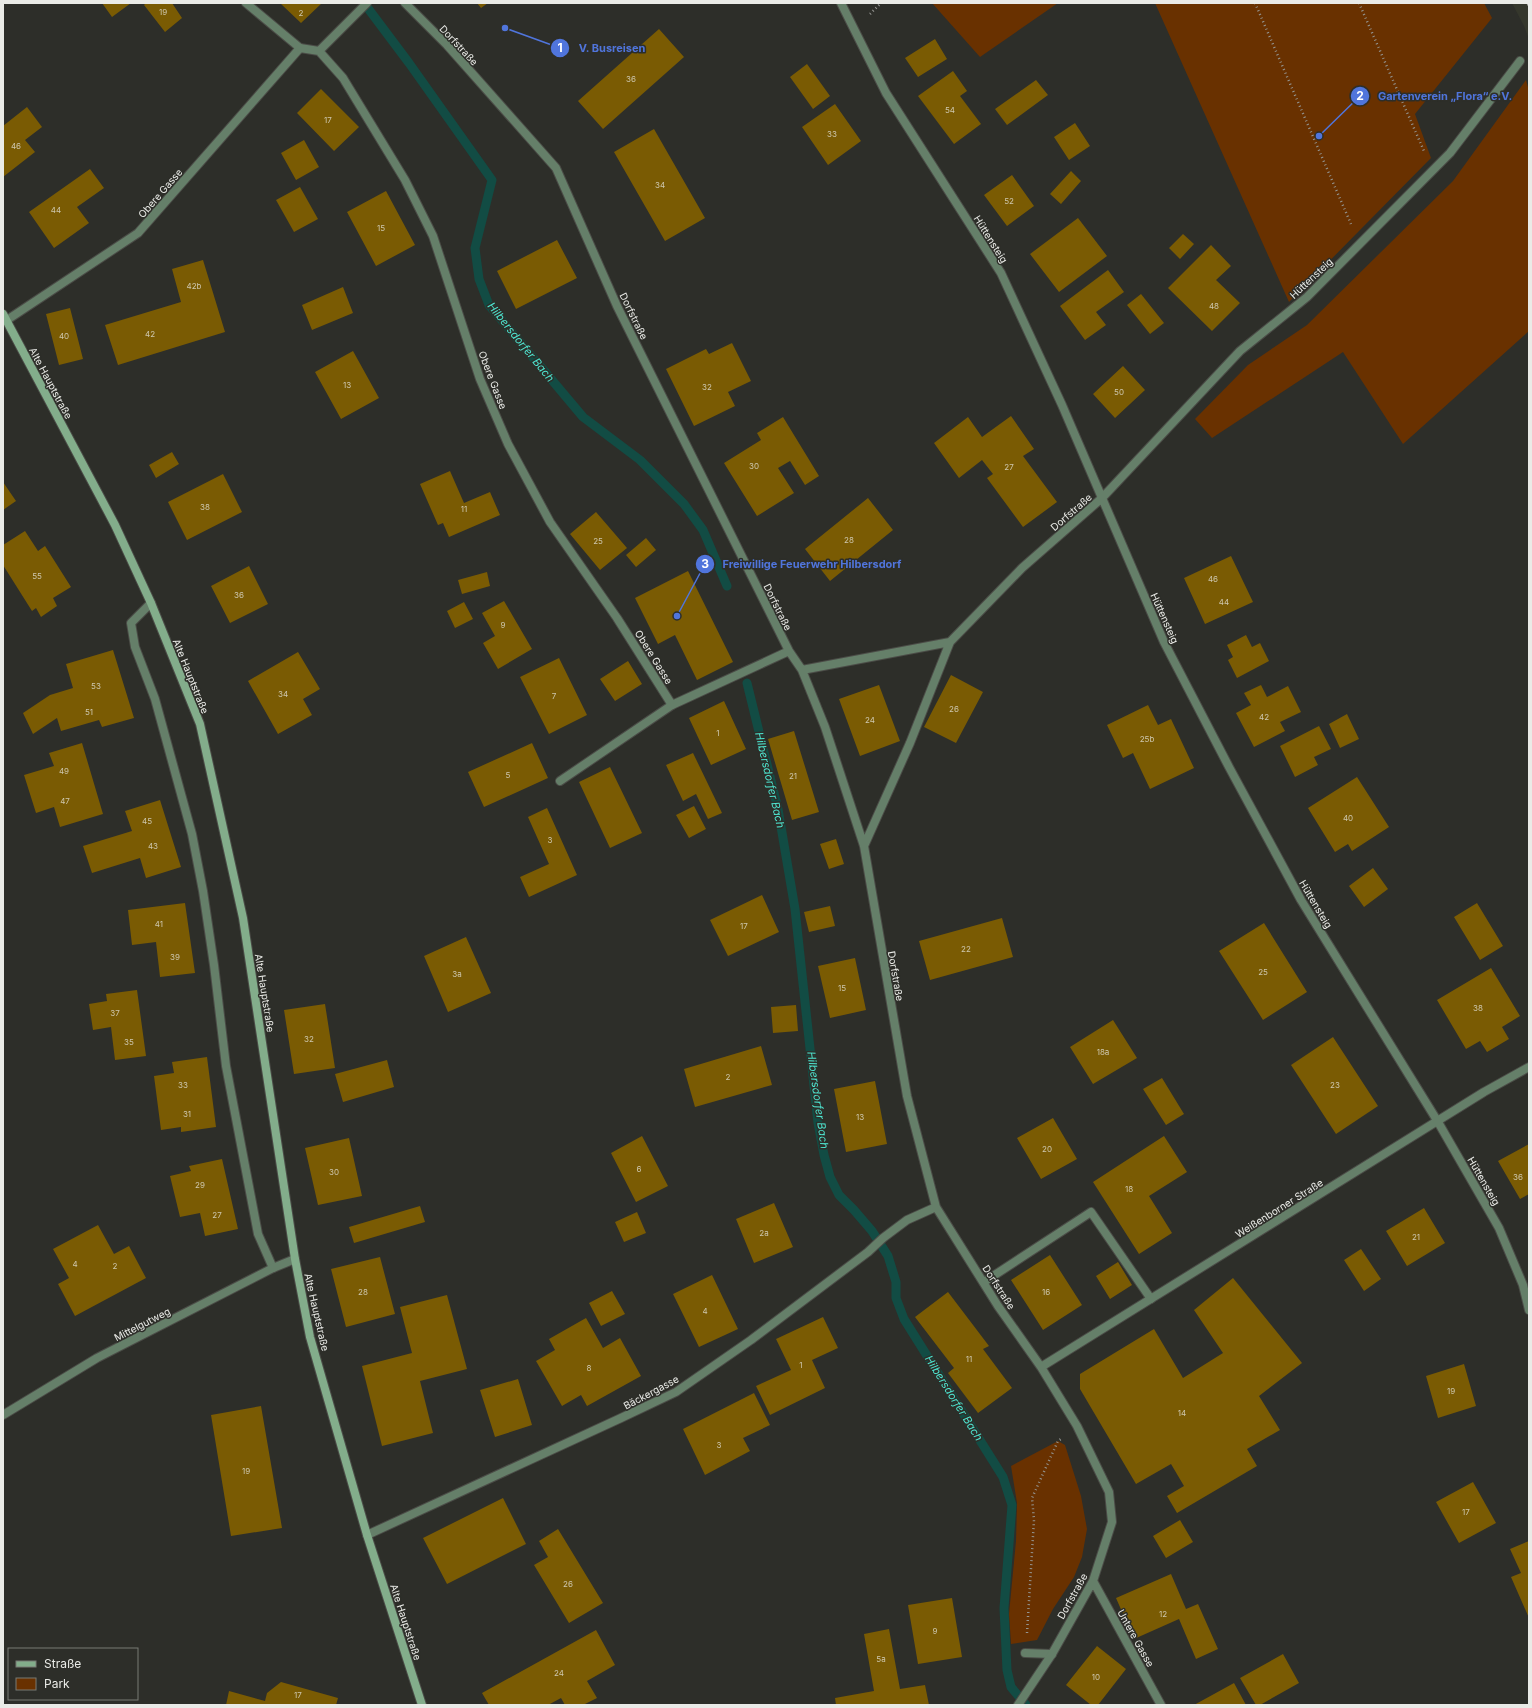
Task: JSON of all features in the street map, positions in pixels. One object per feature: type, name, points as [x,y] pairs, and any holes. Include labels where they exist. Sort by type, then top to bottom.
[{"type":"main road","name":"Alte Hauptstraße","points":[[5,317],[115,525],[151,603],[200,724],[243,918],[295,1259],[310,1336],[367,1535],[422,1705]]},
{"type":"street","points":[[246,3],[300,48],[319,51],[367,3]]},
{"type":"street","name":"Dorfstraße","points":[[405,3],[447,44],[556,168],[617,306],[788,651],[802,670],[825,727],[864,846],[907,1096],[936,1207],[998,1306],[1041,1367],[1077,1426],[1110,1492],[1112,1522],[1093,1581],[1052,1654],[1018,1705]]},
{"type":"street","name":"Hüttensteig","points":[[841,3],[886,93],[1001,273],[1062,405],[1164,642],[1228,767],[1301,900],[1438,1122],[1499,1228],[1522,1285],[1529,1310]]},
{"type":"street","name":"Obere Gasse","points":[[5,317],[138,233],[300,48]]},
{"type":"street","name":"Obere Gasse","points":[[319,51],[343,78],[405,180],[433,236],[480,379],[508,444],[550,522],[617,618],[672,705]]},
{"type":"street","name":"Hüttensteig","points":[[1102,498],[1240,351],[1307,297],[1450,153],[1520,61]]},
{"type":"street","name":"Dorfstraße","points":[[864,846],[910,743],[950,642],[1022,568],[1102,498]]},
{"type":"street","points":[[151,603],[131,623],[135,647],[155,699],[192,834],[212,950],[226,1066],[258,1234],[273,1268]]},
{"type":"street","points":[[802,670],[950,642]]},
{"type":"street","points":[[560,781],[672,705],[788,651]]},
{"type":"street","name":"Weißenborner Straße","points":[[1041,1367],[1438,1122],[1484,1092],[1529,1067]]},
{"type":"street","name":"Bäckergasse","points":[[367,1535],[676,1392],[751,1340],[868,1252],[883,1238],[907,1220],[936,1207]]},
{"type":"street","points":[[984,1282],[1091,1212],[1151,1299]]},
{"type":"street","name":"Mittelgutweg","points":[[3,1415],[97,1358],[273,1268],[295,1259]]},
{"type":"street","name":"Untere Gasse","points":[[1093,1581],[1161,1705]]},
{"type":"street","points":[[1025,1653],[1052,1654]]},
{"type":"path","points":[[1255,3],[1360,244]]},
{"type":"path","points":[[1359,3],[1432,171]]},
{"type":"path","points":[[1025,1653],[1033,1526],[1032,1498],[1058,1441],[1077,1426]]},
{"type":"shaded area","points":[[1512,3],[1529,3],[1529,39],[1524,26]]},
{"type":"green space","points":[[932,3],[1058,3],[980,57]]},
{"type":"green space","points":[[1155,3],[1484,3],[1492,18],[1415,114],[1431,158],[1289,302]]},
{"type":"green space","points":[[1526,80],[1529,91],[1529,331],[1403,444],[1343,352],[1212,438],[1195,419],[1248,365],[1307,325],[1453,181]]},
{"type":"green space","points":[[1058,1441],[1065,1445],[1081,1496],[1087,1529],[1082,1557],[1074,1577],[1053,1609],[1037,1640],[1011,1644],[1009,1614],[1016,1541],[1017,1503],[1011,1466]]},
{"type":"building","points":[[102,3],[131,3],[112,17]]},
{"type":"building","points":[[146,3],[172,3],[182,18],[165,32],[144,5]]},
{"type":"building","points":[[280,3],[322,3],[301,23]]},
{"type":"building","points":[[477,3],[488,3],[481,8]]},
{"type":"building","points":[[659,29],[684,57],[603,129],[578,101]]},
{"type":"building","points":[[935,39],[947,59],[918,77],[905,58]]},
{"type":"building","points":[[807,64],[830,96],[813,109],[790,77]]},
{"type":"building","points":[[953,71],[967,91],[960,96],[981,124],[954,144],[918,96]]},
{"type":"building","points":[[1036,80],[1048,95],[1007,125],[995,109]]},
{"type":"building","points":[[321,89],[359,127],[334,151],[297,113]]},
{"type":"building","points":[[835,104],[861,141],[828,165],[802,127]]},
{"type":"building","points":[[27,107],[42,127],[25,140],[35,152],[3,177],[3,126]]},
{"type":"building","points":[[1075,123],[1090,146],[1069,160],[1054,137]]},
{"type":"building","points":[[654,129],[705,218],[665,241],[614,152]]},
{"type":"building","points":[[304,140],[319,167],[296,180],[281,153]]},
{"type":"building","points":[[90,169],[104,188],[77,207],[89,223],[54,248],[29,212]]},
{"type":"building","points":[[1071,171],[1081,181],[1061,204],[1050,194]]},
{"type":"building","points":[[1012,175],[1034,206],[1007,226],[984,195]]},
{"type":"building","points":[[300,187],[318,219],[294,232],[276,200]]},
{"type":"building","points":[[386,191],[415,245],[376,266],[347,212]]},
{"type":"building","points":[[1078,218],[1107,256],[1059,292],[1030,254]]},
{"type":"building","points":[[1183,234],[1194,244],[1180,259],[1169,248]]},
{"type":"building","points":[[557,240],[577,278],[516,309],[497,271]]},
{"type":"building","points":[[1211,245],[1231,266],[1216,280],[1240,303],[1212,331],[1168,288]]},
{"type":"building","points":[[203,260],[225,332],[118,365],[105,325],[181,302],[172,269]]},
{"type":"building","points":[[1108,270],[1124,292],[1096,312],[1106,325],[1085,340],[1060,306]]},
{"type":"building","points":[[343,287],[353,313],[312,330],[302,305]]},
{"type":"building","points":[[1141,294],[1164,323],[1150,334],[1127,305]]},
{"type":"building","points":[[70,308],[83,359],[59,365],[46,314]]},
{"type":"building","points":[[732,343],[751,381],[728,392],[735,406],[694,426],[666,369],[706,349],[709,354]]},
{"type":"building","points":[[353,351],[379,398],[341,419],[315,372]]},
{"type":"building","points":[[1123,366],[1145,390],[1115,418],[1093,394]]},
{"type":"building","points":[[1011,416],[1034,449],[1023,456],[1057,502],[1023,527],[987,478],[993,474],[982,460],[959,478],[934,443],[968,417],[982,437]]},
{"type":"building","points":[[783,417],[819,476],[805,485],[790,461],[778,468],[794,493],[757,516],[724,463],[761,440],[757,433]]},
{"type":"building","points":[[172,452],[179,464],[156,478],[149,465]]},
{"type":"building","points":[[450,471],[464,503],[490,492],[500,515],[449,537],[443,523],[438,525],[420,484]]},
{"type":"building","points":[[223,474],[242,512],[187,540],[168,502]]},
{"type":"building","points":[[3,482],[16,501],[3,510]]},
{"type":"building","points":[[868,498],[893,530],[830,581],[805,549]]},
{"type":"building","points":[[596,512],[627,548],[600,570],[570,534]]},
{"type":"building","points":[[25,531],[38,551],[45,546],[71,587],[53,598],[57,606],[41,617],[36,608],[32,611],[3,565],[3,545]]},
{"type":"building","points":[[646,538],[656,550],[636,567],[626,555]]},
{"type":"building","points":[[1231,556],[1253,602],[1205,624],[1184,578]]},
{"type":"building","points":[[249,566],[268,604],[230,623],[211,586]]},
{"type":"building","points":[[688,571],[733,662],[697,680],[675,635],[658,644],[635,598]]},
{"type":"building","points":[[487,572],[490,586],[462,594],[458,580]]},
{"type":"building","points":[[504,601],[532,649],[498,669],[483,643],[495,636],[482,613]]},
{"type":"building","points":[[464,602],[473,619],[455,628],[447,611]]},
{"type":"building","points":[[1246,635],[1252,647],[1260,643],[1269,661],[1237,678],[1228,660],[1233,657],[1227,645]]},
{"type":"building","points":[[113,650],[134,718],[102,727],[99,720],[61,731],[57,718],[33,734],[23,713],[50,695],[73,688],[66,664]]},
{"type":"building","points":[[298,652],[320,689],[303,699],[312,715],[278,734],[248,681]]},
{"type":"building","points":[[559,658],[587,715],[549,734],[520,677]]},
{"type":"building","points":[[628,661],[642,684],[615,701],[600,679]]},
{"type":"building","points":[[951,675],[983,692],[956,743],[924,727]]},
{"type":"building","points":[[879,685],[900,741],[860,756],[839,699]]},
{"type":"building","points":[[1261,685],[1267,697],[1288,686],[1301,712],[1280,722],[1285,731],[1254,747],[1236,713],[1251,705],[1244,693]]},
{"type":"building","points":[[724,701],[746,749],[711,765],[689,718]]},
{"type":"building","points":[[1148,705],[1158,725],[1171,719],[1194,768],[1150,789],[1133,753],[1123,758],[1107,725]]},
{"type":"building","points":[[1347,714],[1359,739],[1340,748],[1329,724]]},
{"type":"building","points":[[1319,726],[1331,749],[1314,757],[1318,765],[1295,777],[1280,746]]},
{"type":"building","points":[[794,731],[819,812],[792,820],[768,739]]},
{"type":"building","points":[[82,743],[103,814],[60,827],[54,807],[36,813],[24,775],[54,766],[49,753]]},
{"type":"building","points":[[532,743],[548,778],[484,807],[468,772]]},
{"type":"building","points":[[693,753],[722,813],[708,819],[696,794],[683,801],[666,765]]},
{"type":"building","points":[[610,767],[642,833],[610,848],[579,782]]},
{"type":"building","points":[[1357,777],[1389,827],[1352,851],[1348,844],[1335,852],[1308,808]]},
{"type":"building","points":[[160,800],[181,867],[146,878],[140,858],[92,873],[83,846],[132,831],[125,811]]},
{"type":"building","points":[[694,806],[706,829],[689,838],[676,815]]},
{"type":"building","points":[[547,808],[577,875],[529,897],[520,877],[549,864],[528,817]]},
{"type":"building","points":[[836,839],[844,864],[829,869],[820,844]]},
{"type":"building","points":[[1373,868],[1388,889],[1364,907],[1349,886]]},
{"type":"building","points":[[762,895],[779,932],[728,956],[710,920]]},
{"type":"building","points":[[185,903],[195,973],[160,977],[156,942],[132,945],[128,910]]},
{"type":"building","points":[[1477,903],[1503,946],[1480,960],[1454,917]]},
{"type":"building","points":[[830,906],[835,926],[809,932],[804,912]]},
{"type":"building","points":[[1002,918],[1013,957],[930,980],[919,941]]},
{"type":"building","points":[[1264,923],[1307,992],[1263,1020],[1219,951]]},
{"type":"building","points":[[466,937],[491,993],[448,1012],[424,956]]},
{"type":"building","points":[[855,958],[866,1010],[830,1018],[818,966]]},
{"type":"building","points":[[1491,968],[1520,1016],[1502,1027],[1509,1039],[1487,1052],[1480,1041],[1466,1049],[1437,1000]]},
{"type":"building","points":[[137,990],[146,1056],[115,1060],[111,1027],[93,1030],[89,1004],[107,1001],[106,994]]},
{"type":"building","points":[[325,1004],[335,1068],[294,1074],[284,1010]]},
{"type":"building","points":[[796,1005],[798,1031],[773,1033],[771,1007]]},
{"type":"building","points":[[1113,1020],[1137,1058],[1093,1084],[1070,1047]]},
{"type":"building","points":[[1333,1037],[1378,1106],[1336,1134],[1291,1065]]},
{"type":"building","points":[[761,1046],[772,1085],[695,1107],[684,1069]]},
{"type":"building","points":[[207,1057],[216,1127],[181,1132],[181,1127],[161,1130],[154,1076],[174,1073],[172,1062]]},
{"type":"building","points":[[387,1060],[394,1087],[343,1102],[335,1074]]},
{"type":"building","points":[[1162,1078],[1184,1114],[1166,1125],[1143,1089]]},
{"type":"building","points":[[875,1081],[887,1144],[846,1152],[834,1089]]},
{"type":"building","points":[[1053,1118],[1077,1159],[1041,1179],[1017,1138]]},
{"type":"building","points":[[642,1136],[668,1186],[636,1202],[611,1153]]},
{"type":"building","points":[[1164,1136],[1187,1172],[1149,1196],[1172,1233],[1139,1254],[1093,1182]]},
{"type":"building","points":[[349,1138],[362,1196],[318,1205],[305,1148]]},
{"type":"building","points":[[1529,1144],[1529,1194],[1520,1199],[1498,1161]]},
{"type":"building","points":[[222,1159],[238,1229],[205,1236],[200,1213],[180,1217],[170,1176],[191,1171],[189,1166]]},
{"type":"building","points":[[774,1203],[793,1247],[754,1263],[736,1219]]},
{"type":"building","points":[[420,1206],[425,1222],[354,1243],[349,1227]]},
{"type":"building","points":[[1424,1208],[1445,1243],[1407,1266],[1386,1231]]},
{"type":"building","points":[[637,1212],[646,1233],[624,1242],[615,1222]]},
{"type":"building","points":[[98,1225],[114,1254],[129,1246],[146,1278],[75,1316],[58,1284],[69,1278],[53,1249]]},
{"type":"building","points":[[1361,1249],[1381,1279],[1364,1291],[1344,1260]]},
{"type":"building","points":[[1050,1255],[1082,1305],[1043,1330],[1011,1280]]},
{"type":"building","points":[[380,1257],[395,1314],[346,1327],[331,1269]]},
{"type":"building","points":[[1118,1262],[1132,1285],[1110,1299],[1096,1276]]},
{"type":"building","points":[[712,1275],[738,1329],[699,1347],[673,1294]]},
{"type":"building","points":[[1233,1278],[1302,1363],[1259,1396],[1280,1430],[1247,1449],[1257,1466],[1177,1513],[1167,1496],[1184,1486],[1171,1464],[1136,1484],[1080,1389],[1080,1374],[1154,1329],[1183,1378],[1223,1353],[1194,1310]]},
{"type":"building","points":[[612,1291],[625,1314],[601,1326],[589,1303]]},
{"type":"building","points":[[948,1292],[989,1346],[983,1349],[1012,1388],[978,1413],[948,1373],[954,1368],[915,1317]]},
{"type":"building","points":[[447,1295],[467,1369],[420,1381],[433,1433],[382,1446],[362,1366],[412,1353],[400,1307]]},
{"type":"building","points":[[823,1317],[838,1348],[812,1360],[825,1388],[770,1415],[756,1386],[791,1370],[776,1339]]},
{"type":"building","points":[[586,1318],[603,1348],[620,1338],[641,1376],[587,1406],[581,1395],[562,1406],[536,1361],[555,1350],[549,1339]]},
{"type":"building","points":[[1464,1364],[1476,1406],[1438,1418],[1426,1376]]},
{"type":"building","points":[[518,1379],[532,1425],[495,1437],[480,1390]]},
{"type":"building","points":[[754,1393],[770,1425],[743,1438],[750,1451],[705,1475],[683,1429]]},
{"type":"building","points":[[261,1406],[282,1528],[231,1536],[211,1415]]},
{"type":"building","points":[[1473,1482],[1496,1523],[1459,1543],[1436,1502]]},
{"type":"building","points":[[503,1498],[526,1544],[447,1584],[423,1538]]},
{"type":"building","points":[[1180,1520],[1193,1542],[1166,1558],[1153,1536]]},
{"type":"building","points":[[558,1529],[603,1603],[569,1623],[534,1565],[548,1557],[539,1541]]},
{"type":"building","points":[[1529,1541],[1529,1618],[1511,1577],[1521,1573],[1510,1549]]},
{"type":"building","points":[[1171,1574],[1186,1609],[1198,1604],[1218,1649],[1196,1659],[1179,1619],[1134,1639],[1116,1598]]},
{"type":"building","points":[[952,1598],[962,1657],[918,1664],[908,1605]]},
{"type":"building","points":[[889,1629],[900,1689],[925,1685],[929,1705],[836,1705],[835,1698],[874,1691],[864,1634]]},
{"type":"building","points":[[596,1630],[615,1665],[587,1681],[597,1698],[583,1705],[565,1705],[561,1698],[548,1705],[489,1705],[482,1693]]},
{"type":"building","points":[[1097,1646],[1126,1669],[1098,1705],[1091,1705],[1066,1685]]},
{"type":"building","points":[[1283,1654],[1299,1683],[1260,1705],[1256,1705],[1240,1678]]},
{"type":"building","points":[[281,1682],[338,1698],[336,1705],[226,1705],[229,1691],[265,1701],[267,1693]]},
{"type":"building","points":[[1234,1683],[1246,1705],[1194,1705]]},
{"type":"waterway","name":"Hilbersdorfer Bach","points":[[364,3],[409,63],[492,180],[475,248],[479,279],[489,305],[583,417],[640,460],[684,504],[703,530],[727,586]]},
{"type":"waterway","name":"Hilbersdorfer Bach","points":[[747,683],[778,809],[795,909],[818,1123],[830,1177],[839,1195],[872,1231],[888,1256],[896,1282],[896,1298],[904,1319],[1003,1477],[1012,1505],[1004,1608],[1007,1670],[1011,1687],[1026,1705]]},
{"type":"place","name":"V. Busreisen","points":[[505,28]]},
{"type":"place","name":"Gartenverein „Flora“ e.V.","points":[[1319,136]]},
{"type":"place","name":"Freiwillige Feuerwehr Hilbersdorf","points":[[677,616]]}]
